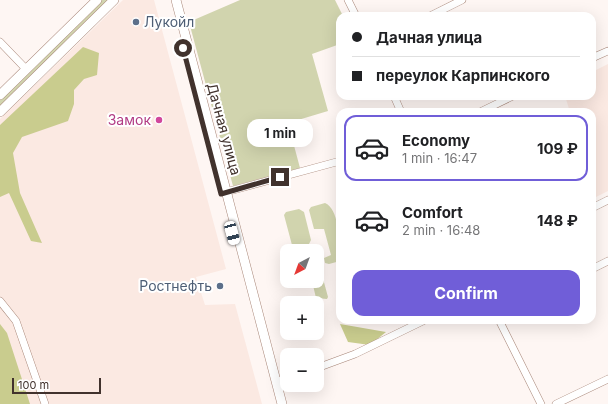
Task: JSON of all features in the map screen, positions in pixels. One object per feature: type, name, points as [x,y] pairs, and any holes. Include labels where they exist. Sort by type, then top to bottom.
[{"type":"main road","points":[[0,95],[97,0]]},
{"type":"main road","points":[[0,112],[114,0]]},
{"type":"main road","name":"Дачная улица","points":[[171,0],[224,193]]},
{"type":"main road","name":"Дачная улица","points":[[176,0],[255,313],[274,383],[282,404]]},
{"type":"main road","name":"Дачная улица","points":[[274,383],[277,404]]},
{"type":"street","points":[[348,0],[354,12]]},
{"type":"street","points":[[438,12],[462,0]]},
{"type":"street","points":[[0,42],[26,69]]},
{"type":"street","points":[[596,56],[608,51]]},
{"type":"street","points":[[488,108],[505,100]]},
{"type":"street","points":[[224,193],[336,162]]},
{"type":"street","points":[[596,206],[608,200]]},
{"type":"street","points":[[596,267],[608,261]]},
{"type":"street","points":[[0,301],[16,321],[45,404]]},
{"type":"street","points":[[324,365],[355,354],[417,324]]},
{"type":"street","points":[[501,324],[541,404]]},
{"type":"street","points":[[556,404],[608,379]]},
{"type":"street","points":[[274,383],[280,381]]},
{"type":"shaded area","points":[[123,0],[154,0],[226,269],[196,277],[205,305],[235,304],[262,404],[0,404],[0,119]]},
{"type":"shaded area","points":[[608,64],[608,191],[596,197],[596,108],[569,108],[566,100],[596,100],[596,70]]},
{"type":"green space","points":[[101,0],[108,0],[0,106],[0,98]]},
{"type":"green space","points":[[240,0],[335,0],[341,12],[336,12],[336,45],[312,54],[328,111],[288,123],[300,168],[233,186],[189,22]]},
{"type":"green space","points":[[83,47],[99,53],[97,75],[84,79],[74,90],[74,104],[68,121],[22,137],[13,153],[20,193],[42,243],[31,241],[9,193],[0,197],[0,125]]},
{"type":"green space","points":[[325,203],[334,213],[336,220],[336,262],[329,264],[325,263],[324,258],[331,255],[324,229],[314,229],[309,210],[311,207]]},
{"type":"green space","points":[[299,209],[304,212],[311,240],[309,244],[292,244],[284,215],[286,212]]},
{"type":"green space","points":[[324,282],[328,297],[327,299],[324,299],[324,296],[316,296],[314,288],[324,288]]},
{"type":"green space","points":[[0,324],[7,333],[30,404],[0,404]]},
{"type":"green space","points":[[340,324],[386,332],[370,345],[348,342]]},
{"type":"place","name":"Лукойл","points":[[136,22]]},
{"type":"place","name":"Замок","points":[[159,120]]},
{"type":"place","name":"Ростнефть","points":[[220,286]]},
{"type":"route","points":[[183,48],[221,194],[280,177]]}]
